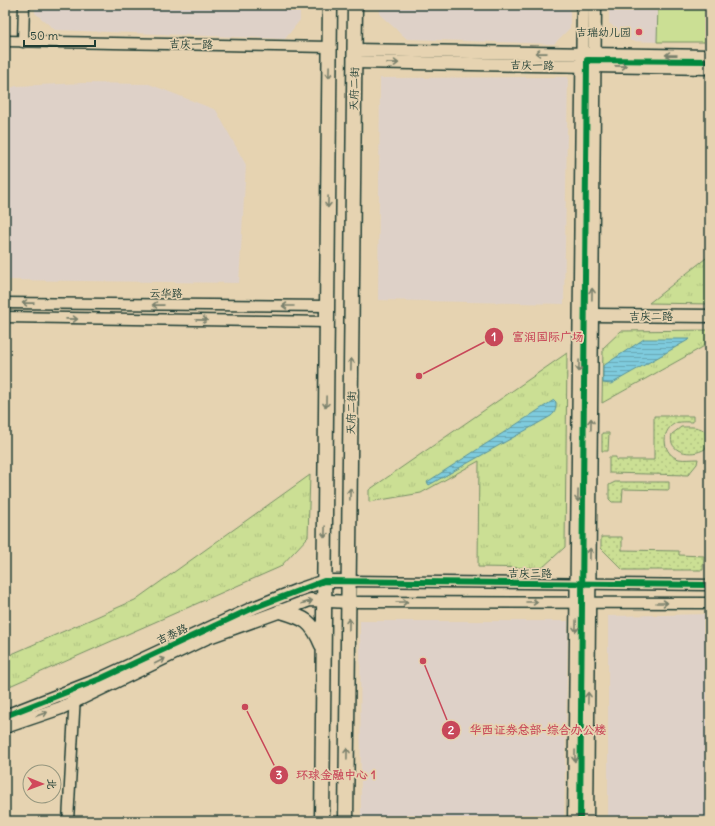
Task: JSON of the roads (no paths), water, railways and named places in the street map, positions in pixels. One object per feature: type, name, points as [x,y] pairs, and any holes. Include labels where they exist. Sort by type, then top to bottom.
[{"type":"main road","points":[[322,821],[330,5]]},
{"type":"main road","name":"天府二街","points":[[346,821],[355,5]]},
{"type":"main road","points":[[281,611],[302,617],[315,628],[322,645],[323,664]]},
{"type":"street","points":[[23,42],[24,5]]},
{"type":"street","points":[[583,5],[588,60],[592,315],[587,821]]},
{"type":"street","points":[[574,821],[577,583],[588,60],[595,5]]},
{"type":"street","name":"吉庆一路","points":[[5,41],[329,47]]},
{"type":"street","name":"吉庆一路","points":[[354,56],[588,60],[710,68]]},
{"type":"street","name":"吉庆一路","points":[[588,60],[710,56]]},
{"type":"street","name":"云华路","points":[[5,303],[327,306]]},
{"type":"street","name":"吉庆二路","points":[[592,315],[710,316]]},
{"type":"street","points":[[5,317],[327,322]]},
{"type":"street","name":"吉泰路","points":[[5,716],[75,695],[253,608],[324,581],[349,581]]},
{"type":"street","name":"吉庆三路","points":[[349,581],[710,585]]},
{"type":"street","name":"吉泰路","points":[[5,727],[206,638],[310,600],[349,602]]},
{"type":"street","points":[[349,602],[710,604]]},
{"type":"street","points":[[68,821],[75,695]]},
{"type":"water","points":[[644,339],[690,339],[611,384],[603,383],[603,366]]},
{"type":"water","points":[[554,400],[556,402],[556,408],[551,416],[429,485],[427,482]]},
{"type":"tunnel","points":[[580,790],[580,821]]},
{"type":"place","name":"吉瑞幼儿园","points":[[639,32]]},
{"type":"place","name":"富润国际广场","points":[[419,376]]},
{"type":"place","name":"华西证券总部-综合办公楼","points":[[423,661]]},
{"type":"place","name":"环球金融中心 1","points":[[245,707]]}]
